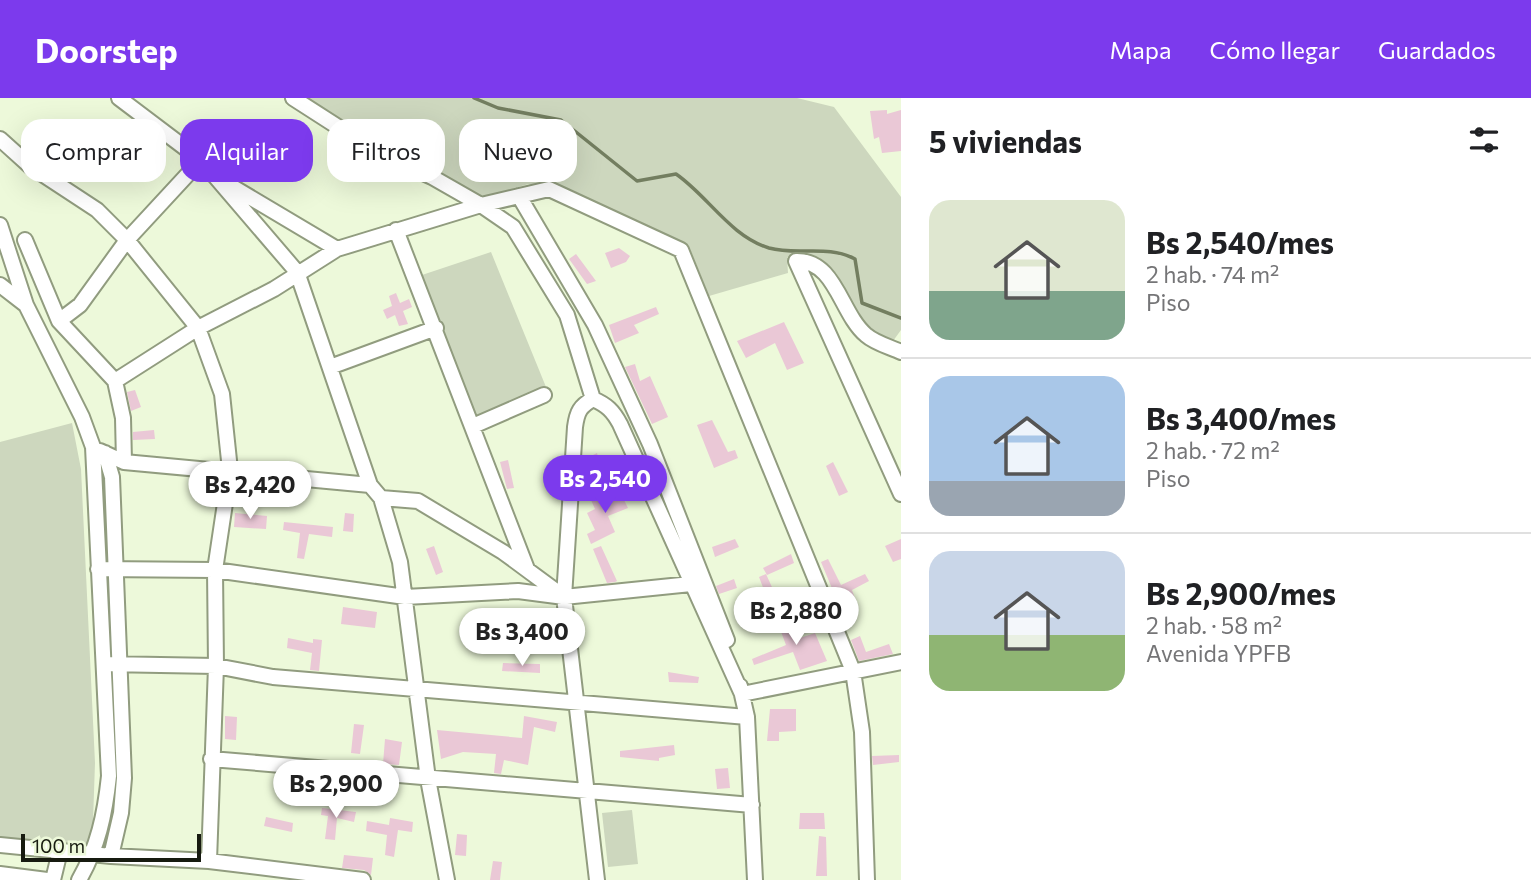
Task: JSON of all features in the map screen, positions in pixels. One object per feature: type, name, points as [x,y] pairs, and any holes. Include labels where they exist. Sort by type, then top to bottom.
[{"type":"street","points":[[119,98],[180,144]]},
{"type":"street","points":[[293,98],[377,152],[481,205],[513,227],[566,315],[593,399],[611,408],[620,424],[742,694]]},
{"type":"street","points":[[0,139],[30,166],[97,210],[127,240],[198,328],[222,394],[230,470],[215,569],[216,666],[209,861]]},
{"type":"street","points":[[60,321],[80,305],[127,240],[181,182]]},
{"type":"street","points":[[220,182],[297,272],[370,485],[381,498],[400,562],[428,779],[447,880]]},
{"type":"street","points":[[225,182],[337,248]]},
{"type":"street","points":[[115,381],[198,328],[274,289],[337,248],[481,205],[549,188],[681,250],[853,671],[862,732],[867,880]]},
{"type":"street","points":[[519,196],[595,325],[650,444],[730,650],[747,717],[755,880]]},
{"type":"street","points":[[0,225],[26,305],[112,477],[116,570],[109,776],[106,811],[94,854],[79,880]]},
{"type":"street","points":[[397,230],[527,570]]},
{"type":"street","points":[[25,240],[60,321],[115,381],[123,418],[124,462]]},
{"type":"street","points":[[901,352],[866,336],[851,318],[821,269],[807,261],[796,261],[901,494]]},
{"type":"street","points":[[0,285],[26,305]]},
{"type":"street","points":[[330,367],[436,328]]},
{"type":"street","points":[[473,426],[544,395]]},
{"type":"street","points":[[593,399],[577,412],[564,597],[574,701],[597,880]]},
{"type":"street","points":[[99,450],[124,462],[370,485]]},
{"type":"street","points":[[99,450],[98,569],[112,664],[124,778],[121,813],[111,856]]},
{"type":"street","points":[[381,498],[418,501],[527,570],[564,597]]},
{"type":"street","points":[[98,569],[215,569],[405,597],[518,591],[564,597],[691,584]]},
{"type":"street","points":[[742,694],[901,662]]},
{"type":"street","points":[[112,664],[216,666],[273,677],[747,717]]},
{"type":"street","points":[[211,759],[752,805]]},
{"type":"street","points":[[0,845],[111,856],[209,861],[363,880]]},
{"type":"street","points":[[53,880],[60,851]]},
{"type":"street","points":[[0,874],[47,880]]},
{"type":"green space","points":[[308,98],[797,98],[834,107],[901,197],[901,330],[893,341],[868,328],[850,303],[840,279],[823,262],[787,257],[788,273],[709,296],[690,249],[548,187],[528,184],[484,198],[445,178],[445,119],[340,119]]},
{"type":"green space","points":[[491,252],[546,387],[474,420],[422,275]]},
{"type":"green space","points":[[72,423],[81,469],[95,763],[92,850],[0,837],[0,442]]},
{"type":"green space","points":[[632,810],[638,864],[608,867],[602,813]]},
{"type":"building","points":[[887,110],[887,114],[901,110],[901,151],[882,153],[879,137],[874,139],[870,111]]},
{"type":"building","points":[[619,248],[630,256],[626,262],[611,268],[605,253]]},
{"type":"building","points":[[576,254],[596,281],[587,284],[569,259]]},
{"type":"building","points":[[396,293],[400,303],[409,299],[412,307],[403,311],[408,324],[399,326],[395,315],[387,319],[383,310],[392,306],[389,296]]},
{"type":"building","points":[[656,307],[659,314],[634,325],[639,333],[615,343],[609,325]]},
{"type":"building","points":[[784,322],[804,363],[787,370],[775,343],[746,358],[737,341]]},
{"type":"building","points":[[635,364],[640,381],[650,376],[668,417],[652,424],[625,367]]},
{"type":"building","points":[[135,390],[141,407],[131,411],[127,392]]},
{"type":"building","points":[[712,420],[728,452],[735,450],[738,458],[714,468],[697,425]]},
{"type":"building","points":[[154,430],[155,439],[133,440],[133,432]]},
{"type":"building","points":[[597,453],[601,468],[585,474],[585,459]]},
{"type":"building","points":[[508,460],[514,488],[507,489],[500,462]]},
{"type":"building","points":[[833,462],[848,492],[839,496],[826,466]]},
{"type":"building","points":[[619,490],[628,508],[608,516],[615,532],[591,544],[587,534],[595,530],[587,513],[595,509],[591,500]]},
{"type":"building","points":[[235,513],[267,516],[266,529],[234,527]]},
{"type":"building","points":[[345,513],[354,514],[353,532],[343,531]]},
{"type":"building","points":[[284,522],[333,527],[332,537],[309,534],[304,559],[297,558],[300,533],[283,530]]},
{"type":"building","points":[[735,539],[739,547],[715,557],[712,547]]},
{"type":"building","points":[[901,539],[901,559],[893,562],[885,546]]},
{"type":"building","points":[[434,546],[443,572],[436,575],[426,549]]},
{"type":"building","points":[[601,546],[617,581],[615,582],[607,583],[593,549]]},
{"type":"building","points":[[791,554],[794,563],[767,575],[763,568]]},
{"type":"building","points":[[828,559],[841,585],[865,574],[869,581],[852,590],[858,607],[848,611],[841,595],[836,598],[821,562]]},
{"type":"building","points":[[766,574],[781,607],[772,611],[759,577]]},
{"type":"building","points":[[734,579],[737,588],[719,594],[716,586]]},
{"type":"building","points":[[343,607],[377,612],[375,628],[341,624]]},
{"type":"building","points":[[781,610],[794,640],[815,633],[827,661],[800,670],[793,652],[754,665],[752,659],[786,645],[774,613]]},
{"type":"building","points":[[503,626],[507,649],[497,650],[493,627]]},
{"type":"building","points":[[860,636],[866,652],[889,644],[893,654],[859,661],[851,640]]},
{"type":"building","points":[[288,638],[313,643],[313,639],[322,640],[319,671],[310,670],[312,653],[287,648]]},
{"type":"building","points":[[503,663],[540,664],[540,673],[502,671]]},
{"type":"building","points":[[668,672],[699,677],[698,683],[669,682]]},
{"type":"building","points":[[770,709],[796,709],[796,731],[779,732],[779,741],[767,741]]},
{"type":"building","points":[[225,716],[237,717],[236,740],[225,739]]},
{"type":"building","points":[[524,716],[557,722],[555,732],[534,727],[528,765],[504,760],[501,774],[494,773],[496,754],[463,752],[441,759],[437,730],[522,738]]},
{"type":"building","points":[[354,724],[364,725],[360,754],[351,753]]},
{"type":"building","points":[[385,739],[402,742],[399,765],[383,764]]},
{"type":"building","points":[[674,745],[675,755],[659,758],[659,761],[620,757],[620,751]]},
{"type":"building","points":[[899,755],[899,762],[873,765],[872,756]]},
{"type":"building","points":[[728,768],[730,788],[717,789],[715,769]]},
{"type":"building","points":[[322,808],[356,812],[354,822],[337,818],[335,840],[325,839],[328,816],[321,815]]},
{"type":"building","points":[[800,813],[824,813],[825,829],[799,829]]},
{"type":"building","points":[[266,817],[293,823],[292,832],[264,826]]},
{"type":"building","points":[[390,818],[413,822],[412,832],[398,830],[394,857],[385,855],[387,835],[366,831],[367,821],[389,825]]},
{"type":"building","points":[[457,834],[467,835],[466,856],[455,855]]},
{"type":"building","points":[[819,836],[826,837],[827,876],[816,876]]},
{"type":"building","points":[[344,855],[373,858],[371,875],[364,870],[342,868]]},
{"type":"building","points":[[493,861],[502,862],[500,880],[490,880]]},
{"type":"waterway","points":[[474,98],[498,108],[561,120],[637,181],[676,174],[731,225],[755,242],[769,248],[834,252],[855,259],[862,303],[901,318]]}]
